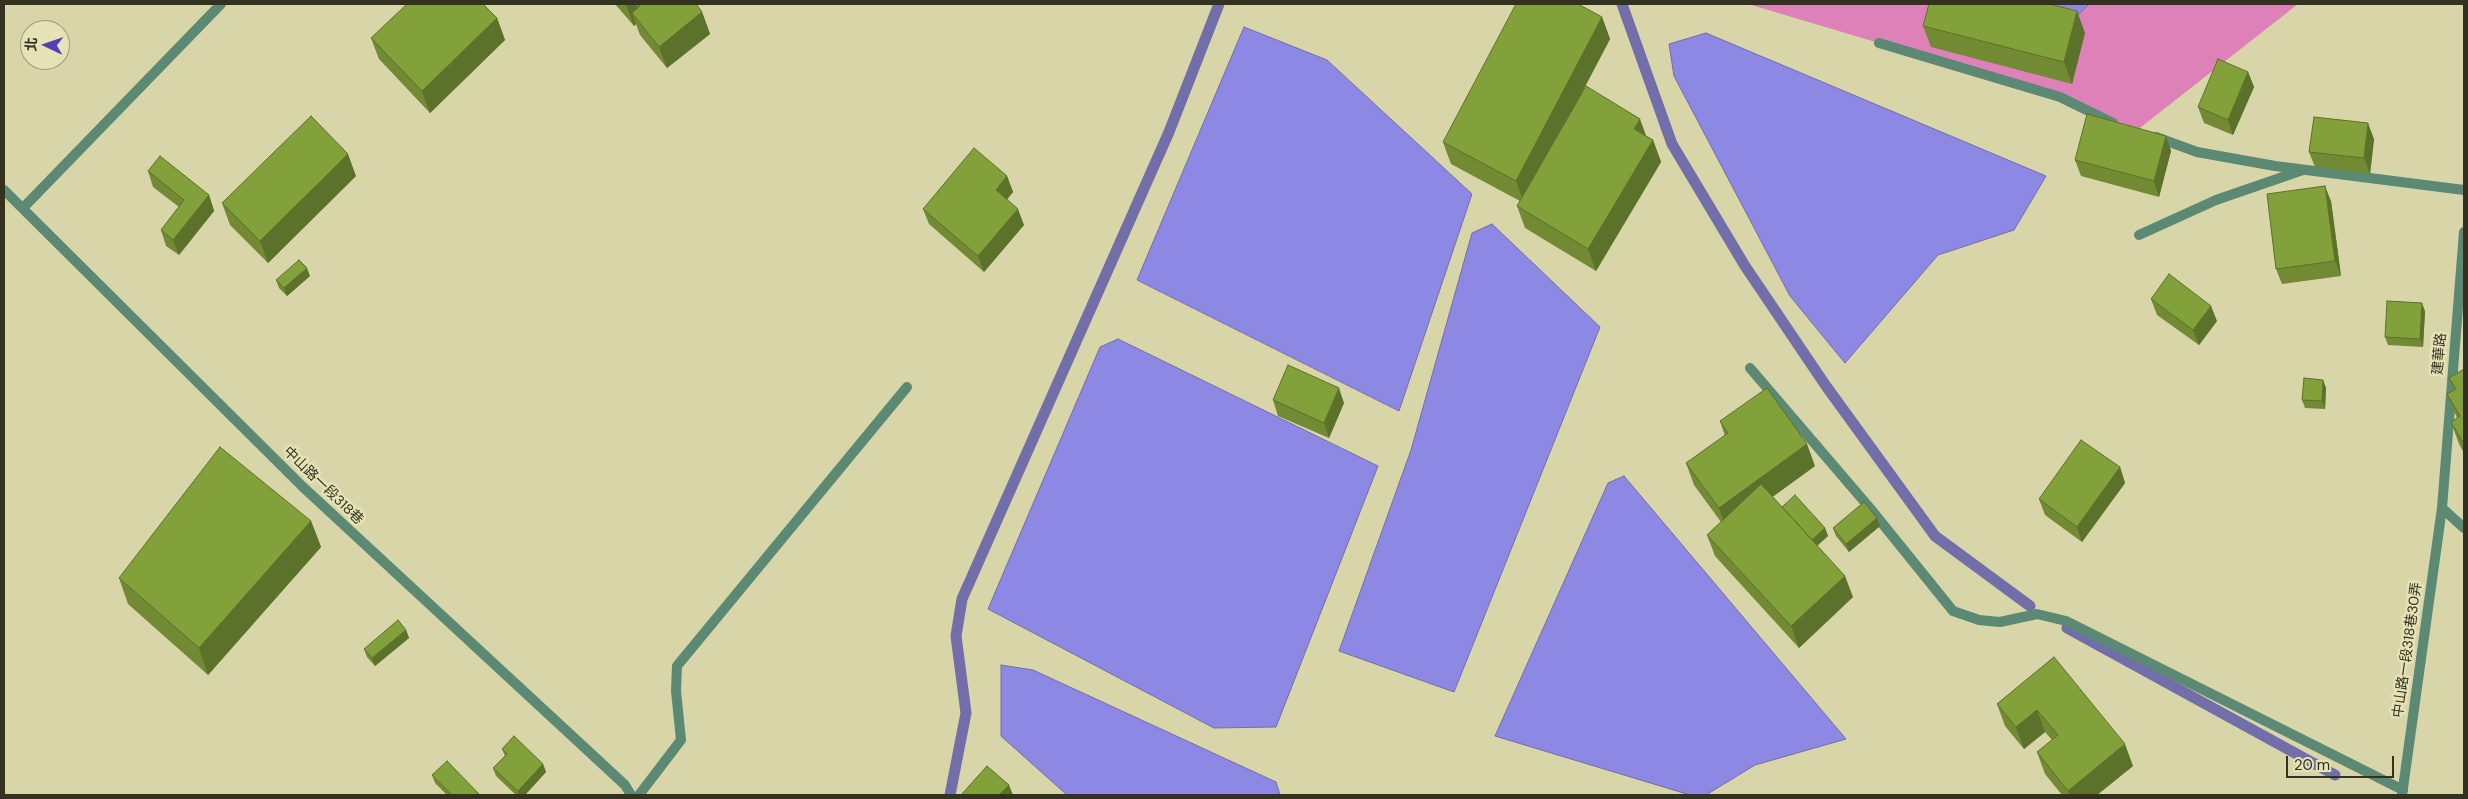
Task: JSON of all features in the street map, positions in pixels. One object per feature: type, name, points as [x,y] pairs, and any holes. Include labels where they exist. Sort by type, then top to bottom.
[{"type":"street","points":[[23,208],[221,4]]},
{"type":"street","points":[[1879,44],[2060,97],[2104,120],[2120,125]]},
{"type":"street","points":[[2145,134],[2197,152],[2275,166],[2307,168],[2464,190]]},
{"type":"street","points":[[2139,235],[2216,200],[2307,168]]},
{"type":"street","name":"中山路一段318巷","points":[[4,190],[303,487],[625,785],[631,795]]},
{"type":"street","name":"建華路","points":[[2442,508],[2464,232]]},
{"type":"street","points":[[1750,368],[1869,507],[1953,611],[1979,620],[2000,622],[2037,614],[2066,621],[2402,792]]},
{"type":"street","points":[[639,795],[681,740],[676,691],[677,666],[907,387]]},
{"type":"street","points":[[2442,508],[2464,528]]},
{"type":"street","name":"中山路一段318巷30弄","points":[[2402,792],[2442,508]]},
{"type":"shaded area","points":[[1748,4],[2298,4],[2136,131],[2030,88]]},
{"type":"shaded area","points":[[2024,4],[2089,4],[2070,23]]},
{"type":"shaded area","points":[[1244,27],[1327,60],[1472,194],[1399,411],[1137,280]]},
{"type":"shaded area","points":[[1706,33],[2046,176],[2014,230],[1938,255],[1845,363],[1790,296],[1674,76],[1669,44]]},
{"type":"shaded area","points":[[1492,224],[1600,327],[1454,692],[1339,651],[1411,450],[1472,233]]},
{"type":"shaded area","points":[[1118,339],[1378,466],[1276,727],[1214,728],[988,609],[1100,347]]},
{"type":"shaded area","points":[[1624,476],[1846,739],[1755,765],[1706,795],[1690,795],[1495,736],[1608,483]]},
{"type":"shaded area","points":[[1001,665],[1033,670],[1276,782],[1280,795],[1067,795],[1001,736]]},
{"type":"building","points":[[407,4],[483,4],[497,18],[422,91],[371,38]]},
{"type":"building","points":[[638,4],[696,4],[702,12],[659,47],[632,13],[640,6]]},
{"type":"building","points":[[1516,4],[1578,4],[1602,17],[1516,181],[1443,142]]},
{"type":"building","points":[[1929,4],[2049,4],[2077,11],[2064,62],[1923,26]]},
{"type":"building","points":[[2218,59],[2248,72],[2228,120],[2198,107]]},
{"type":"building","points":[[1586,86],[1640,119],[1634,129],[1653,140],[1588,249],[1517,206]]},
{"type":"building","points":[[2087,114],[2166,136],[2154,181],[2075,160]]},
{"type":"building","points":[[311,116],[348,154],[260,241],[222,203]]},
{"type":"building","points":[[2314,117],[2368,123],[2364,158],[2309,152]]},
{"type":"building","points":[[974,148],[1007,176],[996,190],[1018,209],[978,256],[923,209]]},
{"type":"building","points":[[160,156],[209,195],[173,240],[161,230],[184,200],[148,171]]},
{"type":"building","points":[[2325,186],[2335,261],[2276,269],[2267,194]]},
{"type":"building","points":[[299,260],[307,268],[284,288],[276,280]]},
{"type":"building","points":[[2169,274],[2211,306],[2193,330],[2151,299]]},
{"type":"building","points":[[2387,301],[2422,303],[2420,339],[2385,337]]},
{"type":"building","points":[[1288,365],[1339,388],[1324,423],[1273,400]]},
{"type":"building","points":[[2464,369],[2464,444],[2451,422],[2460,416],[2447,394],[2456,389],[2449,378]]},
{"type":"building","points":[[2304,378],[2323,380],[2322,401],[2302,400]]},
{"type":"building","points":[[1767,388],[1807,444],[1719,508],[1686,463],[1728,433],[1720,421]]},
{"type":"building","points":[[2081,440],[2120,467],[2077,527],[2039,499]]},
{"type":"building","points":[[220,447],[311,521],[199,648],[119,578]]},
{"type":"building","points":[[1761,484],[1845,576],[1791,626],[1707,535]]},
{"type":"building","points":[[1795,495],[1825,528],[1812,540],[1782,507]]},
{"type":"building","points":[[1864,502],[1877,518],[1846,544],[1833,528]]},
{"type":"building","points":[[398,620],[406,630],[372,658],[364,649]]},
{"type":"building","points":[[2054,657],[2125,744],[2068,791],[2037,752],[2058,735],[2037,710],[2016,727],[1997,704]]},
{"type":"building","points":[[514,736],[543,764],[518,791],[493,768],[507,754],[502,749]]},
{"type":"building","points":[[447,761],[480,795],[452,795],[432,775]]},
{"type":"building","points":[[987,766],[1009,785],[999,795],[961,795]]},
{"type":"waterway","points":[[950,795],[966,713],[956,636],[962,599],[1169,132],[1219,4]]},
{"type":"waterway","points":[[1622,4],[1672,144],[1745,266],[1826,386],[1935,536],[2030,606]]},
{"type":"waterway","points":[[2067,628],[2335,775]]}]
